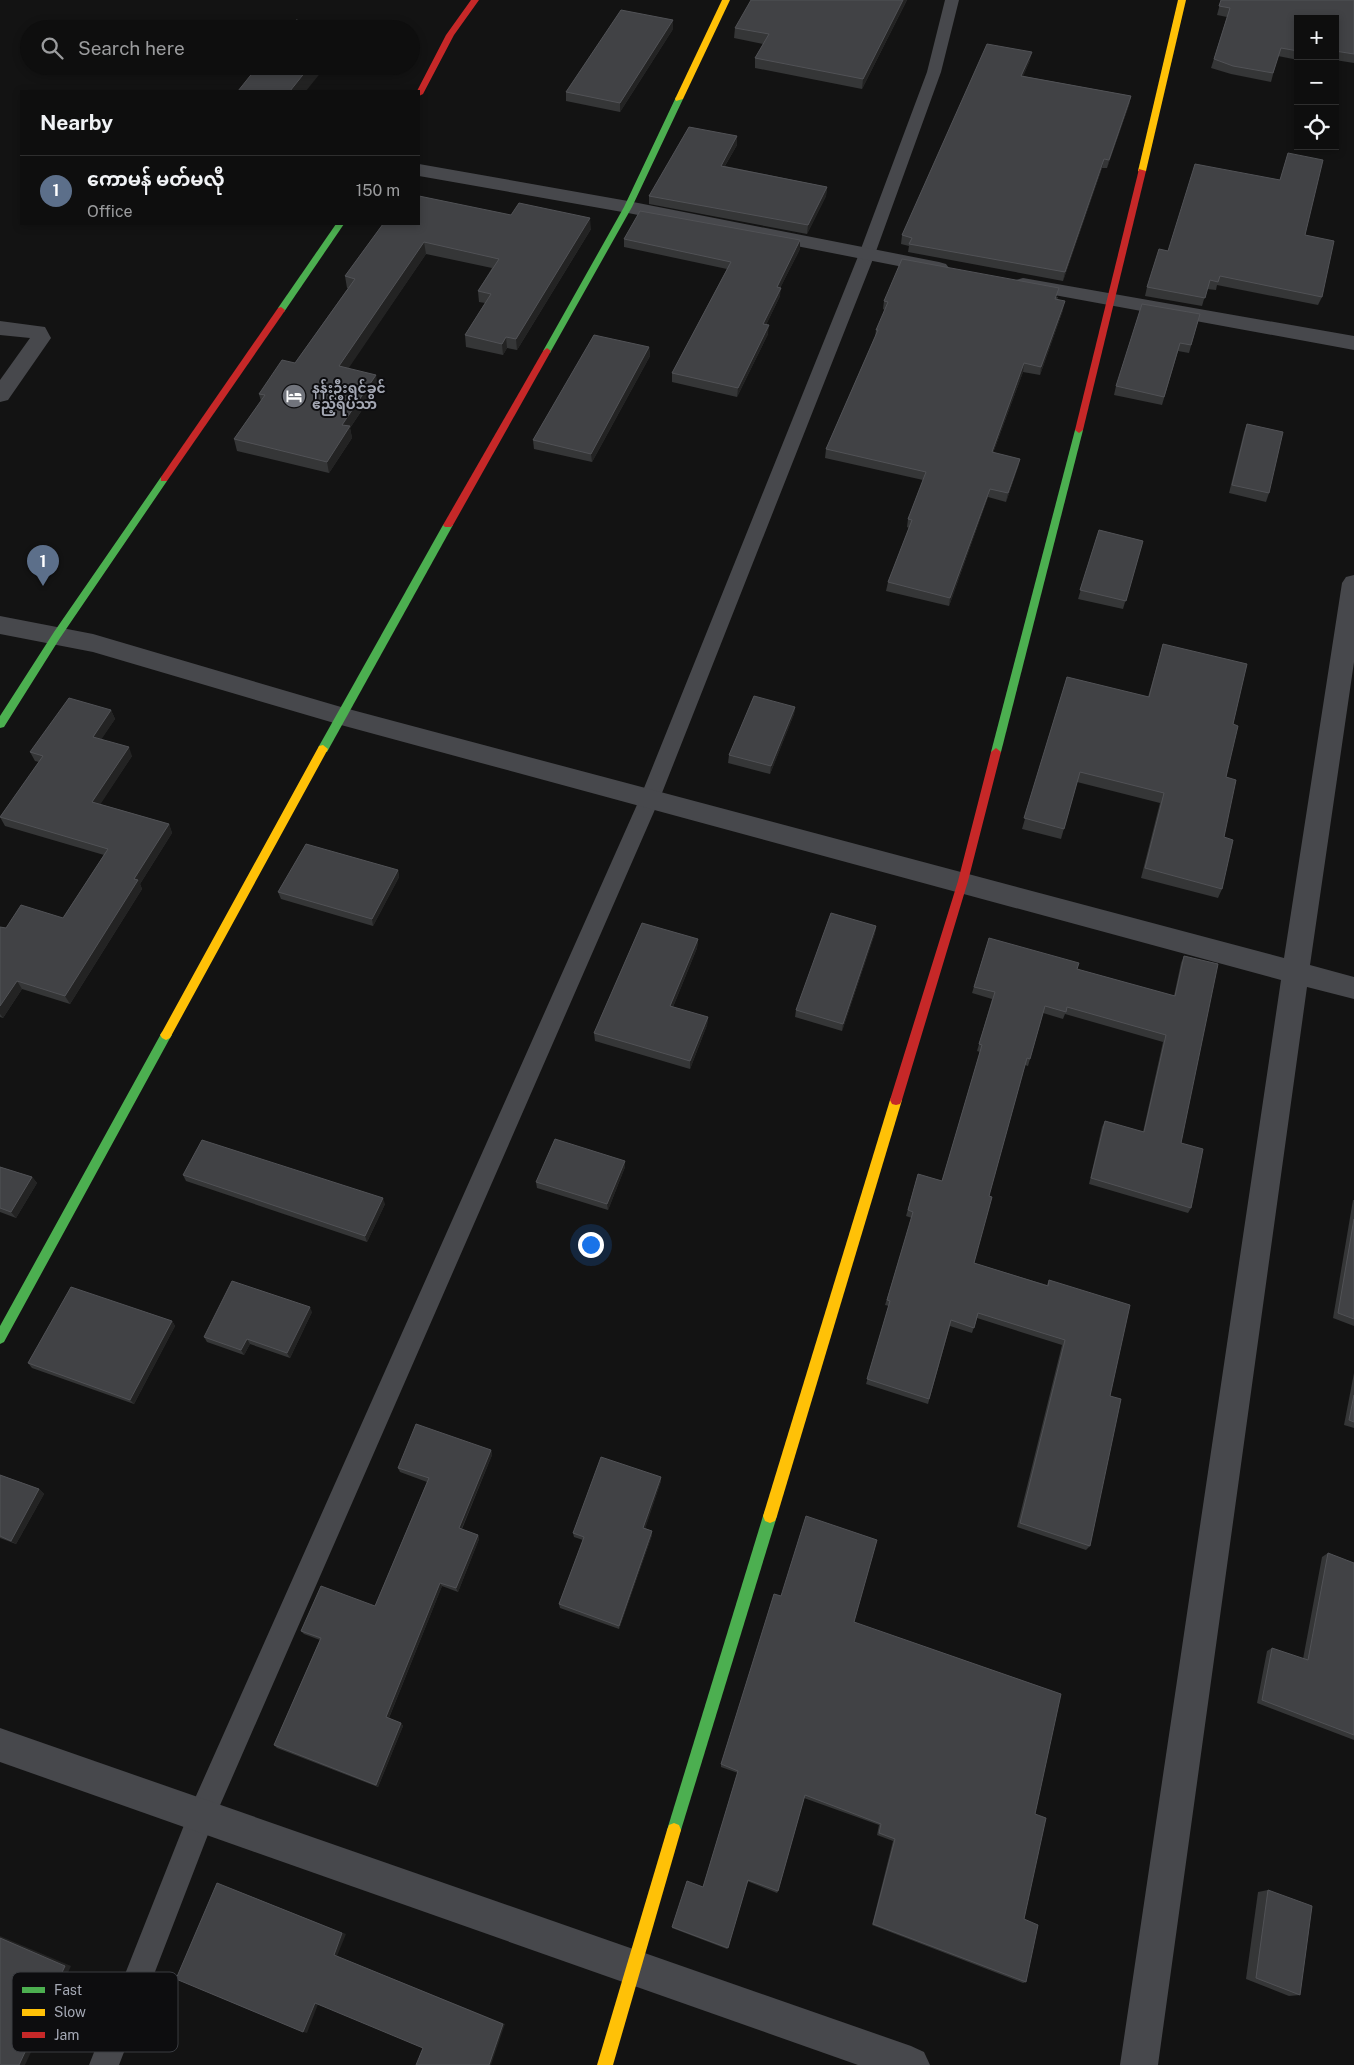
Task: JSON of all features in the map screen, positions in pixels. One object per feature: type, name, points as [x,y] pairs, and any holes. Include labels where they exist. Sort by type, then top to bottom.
[{"type":"street","points":[[420,92],[450,36],[475,0]]},
{"type":"street","points":[[0,1338],[340,716],[628,207],[726,0]]},
{"type":"street","points":[[605,2065],[633,1966],[963,882],[1112,301],[1182,0]]},
{"type":"street","points":[[420,170],[628,207],[955,271]]},
{"type":"street","points":[[0,724],[57,636],[339,225]]},
{"type":"street","points":[[1004,280],[1354,344]]},
{"type":"street","points":[[0,328],[29,329],[38,332],[41,338],[0,395]]},
{"type":"street","points":[[1139,2065],[1295,974],[1354,583]]},
{"type":"street","points":[[0,626],[93,643],[340,716],[963,882],[1295,974],[1354,988]]},
{"type":"street","points":[[0,1745],[911,2065]]},
{"type":"lane","points":[[140,1972],[202,1815],[650,798],[867,254],[934,72],[952,0]]},
{"type":"lane","points":[[104,2065],[109,2052]]},
{"type":"building","points":[[751,0],[903,0],[863,79],[755,58],[769,34],[735,28]]},
{"type":"building","points":[[1221,0],[1354,0],[1354,54],[1339,52],[1339,15],[1294,15],[1294,50],[1281,48],[1273,73],[1233,66],[1214,59],[1230,8],[1219,6]]},
{"type":"building","points":[[621,10],[673,20],[620,103],[566,92]]},
{"type":"building","points":[[987,44],[1032,52],[1021,76],[1131,96],[1109,160],[1104,159],[1065,272],[909,244],[912,238],[902,235]]},
{"type":"building","points":[[251,75],[303,75],[291,90],[239,90]]},
{"type":"building","points":[[689,127],[737,136],[721,166],[827,187],[808,225],[649,196]]},
{"type":"building","points":[[1288,153],[1323,160],[1305,235],[1334,241],[1322,297],[1220,276],[1218,282],[1210,280],[1205,298],[1147,287],[1159,249],[1168,251],[1195,164],[1280,180]]},
{"type":"building","points":[[420,196],[511,215],[519,203],[590,218],[516,339],[506,337],[502,344],[465,335],[491,294],[478,291],[499,259],[424,242],[339,366],[376,375],[342,425],[350,426],[327,462],[234,439],[265,395],[259,394],[282,360],[295,363],[355,279],[345,276],[382,225],[420,225]]},
{"type":"building","points":[[640,211],[800,240],[777,287],[781,288],[763,324],[769,325],[738,388],[672,373],[731,262],[624,239]]},
{"type":"building","points":[[902,259],[1059,288],[1055,299],[1065,301],[1041,367],[1024,363],[992,452],[1020,459],[1008,493],[990,489],[950,598],[888,582],[912,520],[908,519],[926,472],[826,449],[878,330],[876,330],[888,302],[884,301]]},
{"type":"building","points":[[1142,304],[1200,314],[1191,345],[1180,343],[1164,397],[1116,386]]},
{"type":"building","points":[[594,335],[649,347],[591,454],[533,440]]},
{"type":"building","points":[[1247,424],[1283,432],[1269,493],[1232,485]]},
{"type":"building","points":[[1099,530],[1143,541],[1126,601],[1080,590]]},
{"type":"building","points":[[1163,644],[1247,664],[1233,724],[1238,726],[1226,777],[1236,780],[1224,837],[1233,840],[1222,889],[1145,868],[1164,793],[1080,772],[1064,829],[1024,818],[1067,677],[1149,697]]},
{"type":"building","points":[[754,696],[795,707],[771,766],[729,755]]},
{"type":"building","points":[[69,698],[111,710],[93,737],[129,747],[92,802],[169,824],[134,879],[138,880],[65,996],[17,981],[0,1006],[0,927],[6,928],[21,905],[63,918],[108,849],[0,817],[43,756],[30,752]]},
{"type":"building","points":[[306,844],[398,870],[372,919],[278,892]]},
{"type":"building","points":[[831,913],[876,926],[843,1024],[796,1010]]},
{"type":"building","points":[[642,923],[698,939],[670,1006],[708,1017],[690,1061],[594,1033]]},
{"type":"building","points":[[989,938],[1079,963],[1077,969],[1175,996],[1184,956],[1218,964],[1181,1143],[1203,1149],[1191,1208],[1091,1178],[1105,1121],[1144,1132],[1166,1035],[1067,1007],[1066,1012],[1045,1006],[1030,1059],[1027,1058],[989,1196],[992,1197],[974,1263],[1048,1286],[1049,1280],[1130,1305],[1110,1396],[1121,1399],[1090,1546],[1020,1523],[1065,1340],[978,1313],[974,1328],[951,1320],[929,1399],[867,1379],[890,1301],[887,1300],[913,1212],[908,1210],[918,1174],[942,1181],[982,1045],[979,1044],[995,992],[974,987]]},
{"type":"building","points":[[555,1139],[625,1161],[607,1204],[536,1182]]},
{"type":"building","points":[[202,1140],[383,1198],[365,1236],[183,1175]]},
{"type":"building","points":[[0,1167],[32,1177],[11,1212],[0,1208]]},
{"type":"building","points":[[1354,1219],[1354,1319],[1338,1313]]},
{"type":"building","points":[[232,1281],[310,1307],[287,1353],[247,1339],[241,1350],[204,1337]]},
{"type":"building","points":[[71,1287],[172,1321],[130,1400],[28,1363]]},
{"type":"building","points":[[1354,1395],[1354,1422],[1349,1420]]},
{"type":"building","points":[[416,1424],[491,1450],[459,1528],[478,1535],[456,1588],[440,1583],[386,1717],[401,1723],[376,1785],[274,1745],[321,1638],[301,1631],[321,1586],[375,1606],[429,1478],[398,1468]]},
{"type":"building","points":[[601,1457],[661,1477],[643,1528],[652,1531],[619,1626],[559,1604],[584,1537],[573,1533]]},
{"type":"building","points":[[0,1475],[39,1489],[11,1541],[0,1536]]},
{"type":"building","points":[[806,1516],[877,1540],[854,1622],[1061,1694],[1035,1814],[1046,1818],[1024,1919],[1038,1925],[1026,1982],[873,1924],[895,1839],[879,1833],[881,1824],[805,1795],[778,1891],[748,1880],[728,1948],[672,1927],[687,1881],[703,1887],[738,1771],[721,1764],[774,1594],[781,1596]]},
{"type":"building","points":[[1328,1553],[1354,1563],[1354,1735],[1262,1700],[1272,1648],[1308,1660]]},
{"type":"building","points":[[217,1883],[342,1933],[334,1955],[503,2024],[489,2065],[416,2065],[423,2048],[315,2003],[303,2032],[178,1980],[178,1974]]},
{"type":"building","points":[[1268,1890],[1312,1906],[1300,1995],[1256,1978]]},
{"type":"building","points":[[0,1938],[65,1966],[62,1972],[12,1972],[12,2052],[25,2052],[19,2065],[0,2064]]},
{"type":"traffic: fast","points":[[547,351],[628,207],[679,99]]},
{"type":"traffic: fast","points":[[281,310],[339,225]]},
{"type":"traffic: fast","points":[[996,752],[1079,430]]},
{"type":"traffic: fast","points":[[0,724],[57,635],[164,479]]},
{"type":"traffic: fast","points":[[323,749],[448,525]]},
{"type":"traffic: fast","points":[[0,1338],[166,1035]]},
{"type":"traffic: fast","points":[[674,1830],[770,1516]]},
{"type":"traffic: slow","points":[[679,99],[726,0]]},
{"type":"traffic: slow","points":[[1142,171],[1182,0]]},
{"type":"traffic: slow","points":[[166,1035],[323,749]]},
{"type":"traffic: slow","points":[[770,1516],[896,1100]]},
{"type":"traffic: slow","points":[[605,2065],[674,1830]]},
{"type":"traffic: jam","points":[[420,92],[450,35],[475,0]]},
{"type":"traffic: jam","points":[[1079,430],[1142,171]]},
{"type":"traffic: jam","points":[[164,479],[281,310]]},
{"type":"traffic: jam","points":[[448,525],[547,351]]},
{"type":"traffic: jam","points":[[896,1100],[963,881],[996,752]]},
{"type":"place","name":"နန်းဦးရင်ခွင် ဧည့်ရိပ်သာ","points":[[294,396]]},
{"type":"place","name":"ကောမန် မတ်မလီု","points":[[43,586]]}]
